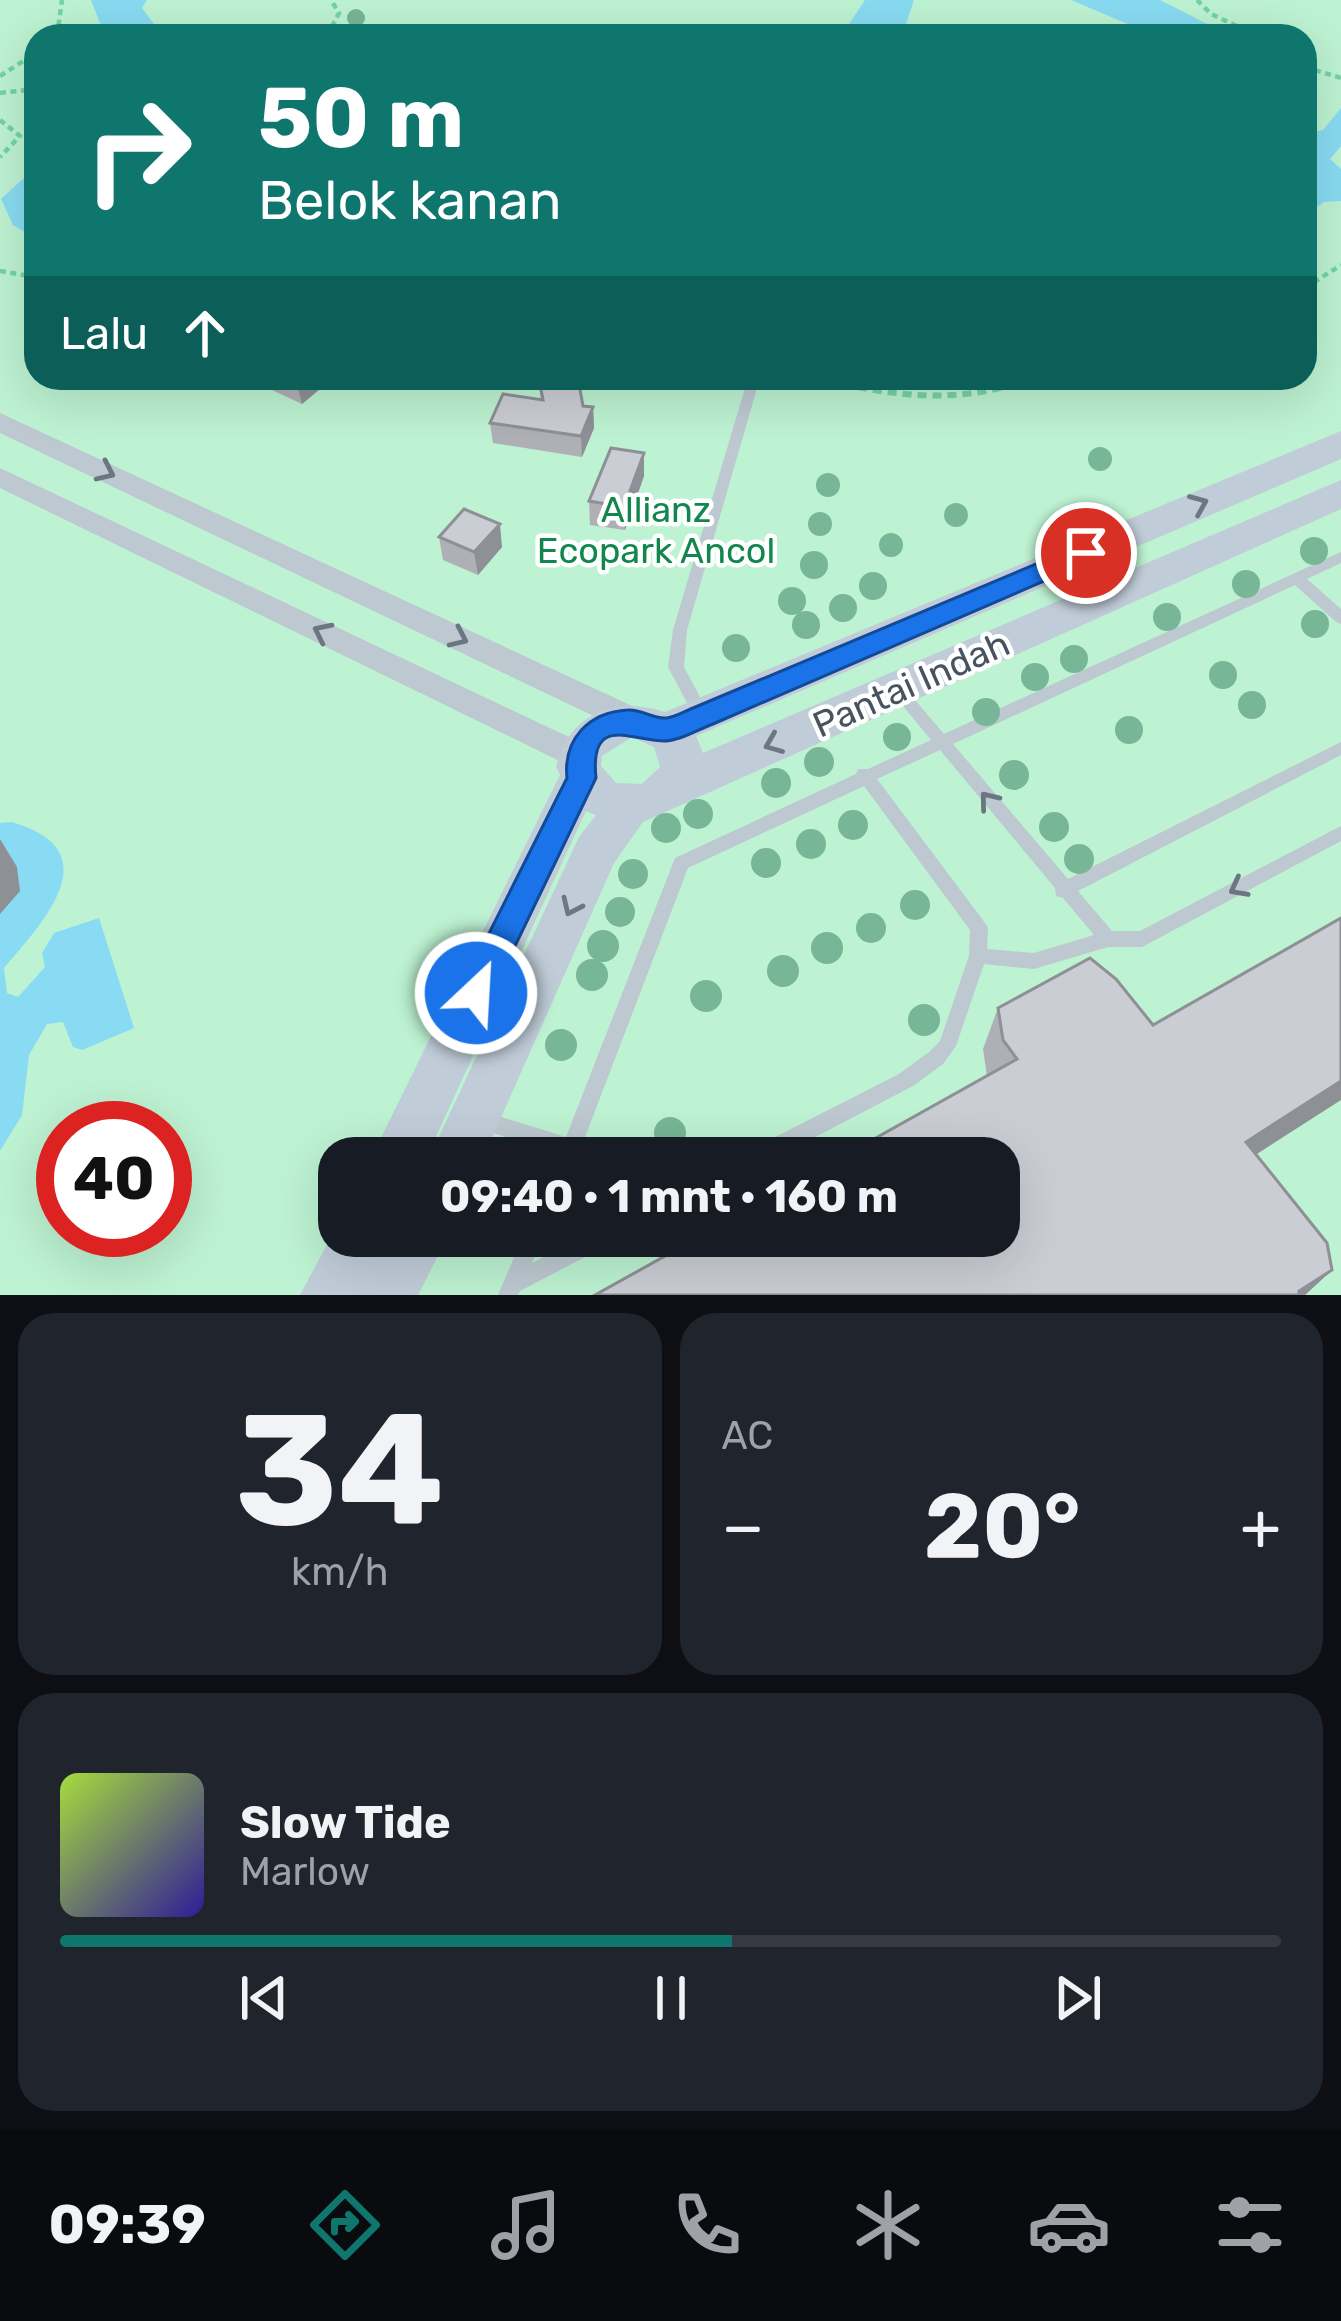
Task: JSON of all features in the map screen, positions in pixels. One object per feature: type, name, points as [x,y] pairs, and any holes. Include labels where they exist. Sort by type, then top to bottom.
[{"type":"street","points":[[0,422],[667,722],[683,754],[677,783],[665,795],[629,806],[609,802],[580,767],[0,477]]},
{"type":"street","name":"Pantai Indah","points":[[667,722],[1341,444]]},
{"type":"street","name":"Pantai Indah","points":[[677,783],[899,691],[1341,494]]},
{"type":"street","points":[[408,1137],[553,828],[590,737],[609,725],[667,722]]},
{"type":"street","points":[[465,1137],[596,851],[629,806]]},
{"type":"street","points":[[329,1295],[350,1257]]},
{"type":"street","points":[[387,1295],[408,1257]]},
{"type":"lane","points":[[667,722],[680,683],[677,647],[751,390]]},
{"type":"lane","points":[[575,1137],[682,863],[1341,557]]},
{"type":"lane","points":[[1297,578],[1341,618]]},
{"type":"lane","points":[[899,691],[1062,891],[1108,939]]},
{"type":"lane","points":[[1062,891],[1341,748]]},
{"type":"lane","points":[[796,1137],[906,1080],[936,1058],[947,1046],[978,956],[979,928],[864,775]]},
{"type":"lane","points":[[978,956],[1034,962],[1108,939],[1142,939],[1341,833]]},
{"type":"lane","points":[[510,1289],[524,1257]]},
{"type":"lane","points":[[510,1289],[567,1257]]},
{"type":"path","points":[[1197,0],[1211,14],[1232,24]]},
{"type":"path","points":[[0,121],[20,136],[0,157]]},
{"type":"path","points":[[860,390],[934,401],[994,390]]},
{"type":"green space","name":"Allianz Ecopark Ancol","points":[[0,0],[1341,0],[1341,1295],[0,1295]]},
{"type":"water","points":[[91,0],[147,0],[142,8],[154,24],[100,24]]},
{"type":"water","points":[[865,0],[914,0],[906,24],[849,24]]},
{"type":"water","points":[[1071,0],[1160,0],[1207,24],[1128,24]]},
{"type":"water","points":[[1341,108],[1341,146],[1330,159],[1341,169],[1341,201],[1317,207],[1317,131]]},
{"type":"water","points":[[24,178],[24,232],[13,225],[1,199]]},
{"type":"water","points":[[11,822],[41,834],[58,850],[64,868],[51,908],[4,968],[7,993],[18,997],[45,967],[42,953],[54,933],[99,918],[134,1028],[82,1050],[73,1047],[63,1022],[47,1024],[29,1055],[22,1115],[0,1151],[0,823]]},
{"type":"building","points":[[541,390],[580,390],[583,406],[593,407],[581,436],[490,423],[503,394],[543,400]]},
{"type":"building","points":[[611,448],[644,453],[624,507],[589,501]]},
{"type":"building","points":[[464,509],[500,524],[474,552],[439,537]]},
{"type":"building","points":[[1341,918],[1341,1081],[1246,1142],[1327,1243],[1332,1270],[1299,1295],[595,1295],[663,1257],[1020,1257],[1020,1137],[878,1137],[1017,1059],[1003,1040],[998,1008],[1090,958],[1116,979],[1153,1025]]},
{"type":"route","points":[[476,993],[553,828],[582,778],[579,756],[590,737],[609,725],[632,720],[666,730],[1086,553]]}]
